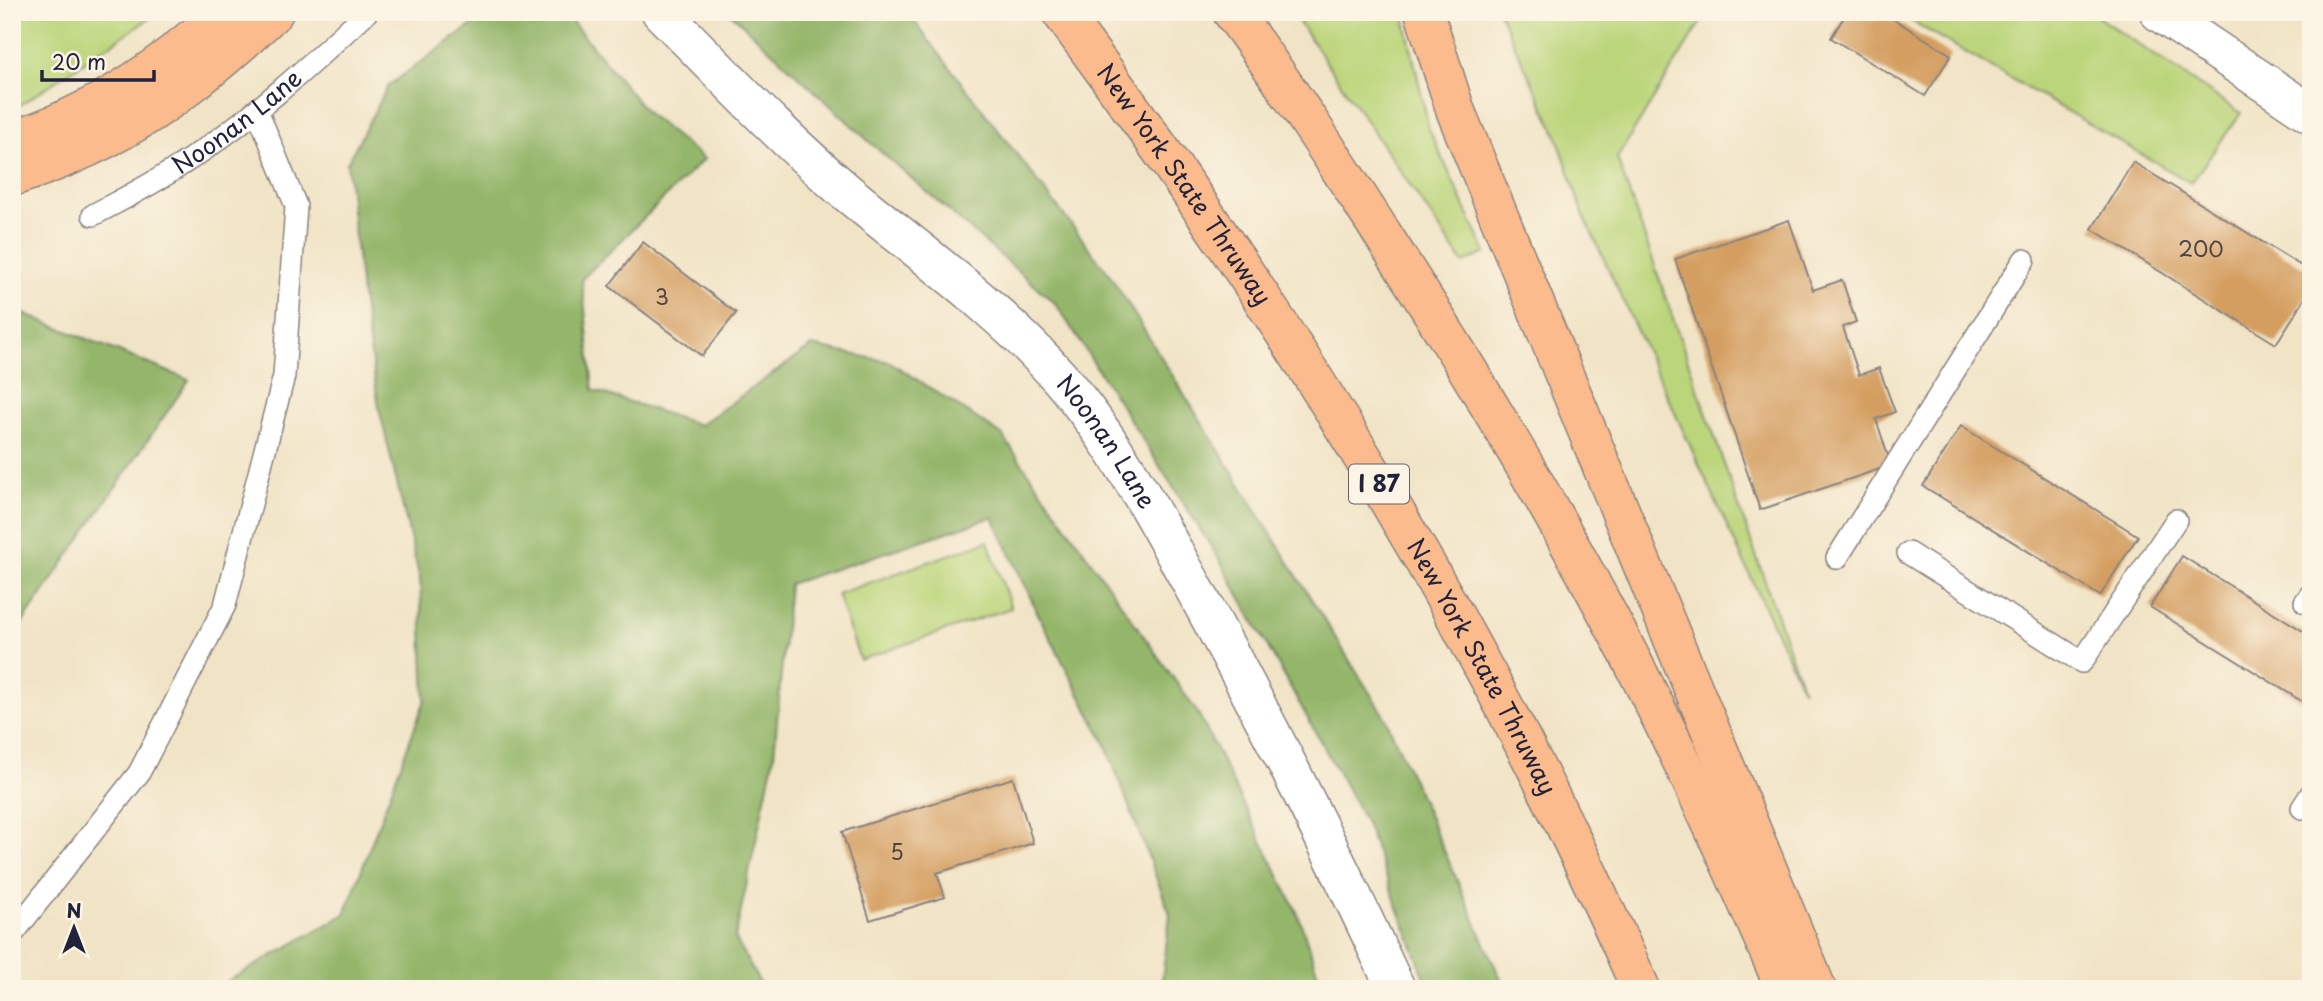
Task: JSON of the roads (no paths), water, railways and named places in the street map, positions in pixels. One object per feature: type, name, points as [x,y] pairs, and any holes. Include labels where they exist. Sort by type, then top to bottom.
[{"type":"highway","points":[[12,140],[90,110],[165,61],[223,12]]},
{"type":"highway","points":[[12,177],[81,152],[147,117],[211,70],[274,12]]},
{"type":"highway","name":"New York State Thruway","points":[[1061,12],[1129,103],[1252,282],[1414,541],[1508,711],[1554,802],[1641,989]]},
{"type":"highway","points":[[1232,12],[1306,117],[1402,264],[1480,387],[1530,474],[1650,698],[1716,835],[1785,989]]},
{"type":"highway","points":[[1424,12],[1464,133],[1817,989]]},
{"type":"street","name":"Noonan Lane","points":[[661,12],[843,189],[974,296],[1022,340],[1059,377],[1093,420],[1125,468],[1238,668],[1337,863],[1396,989]]},
{"type":"street","points":[[2159,12],[2311,114]]},
{"type":"lane","name":"Noonan Lane","points":[[93,215],[182,165],[257,110],[299,76],[367,12]]},
{"type":"lane","points":[[12,935],[139,772],[225,605],[284,376],[296,206],[257,110]]},
{"type":"lane","points":[[1837,558],[2024,260]]},
{"type":"lane","points":[[1908,552],[2082,662],[2176,520]]}]
